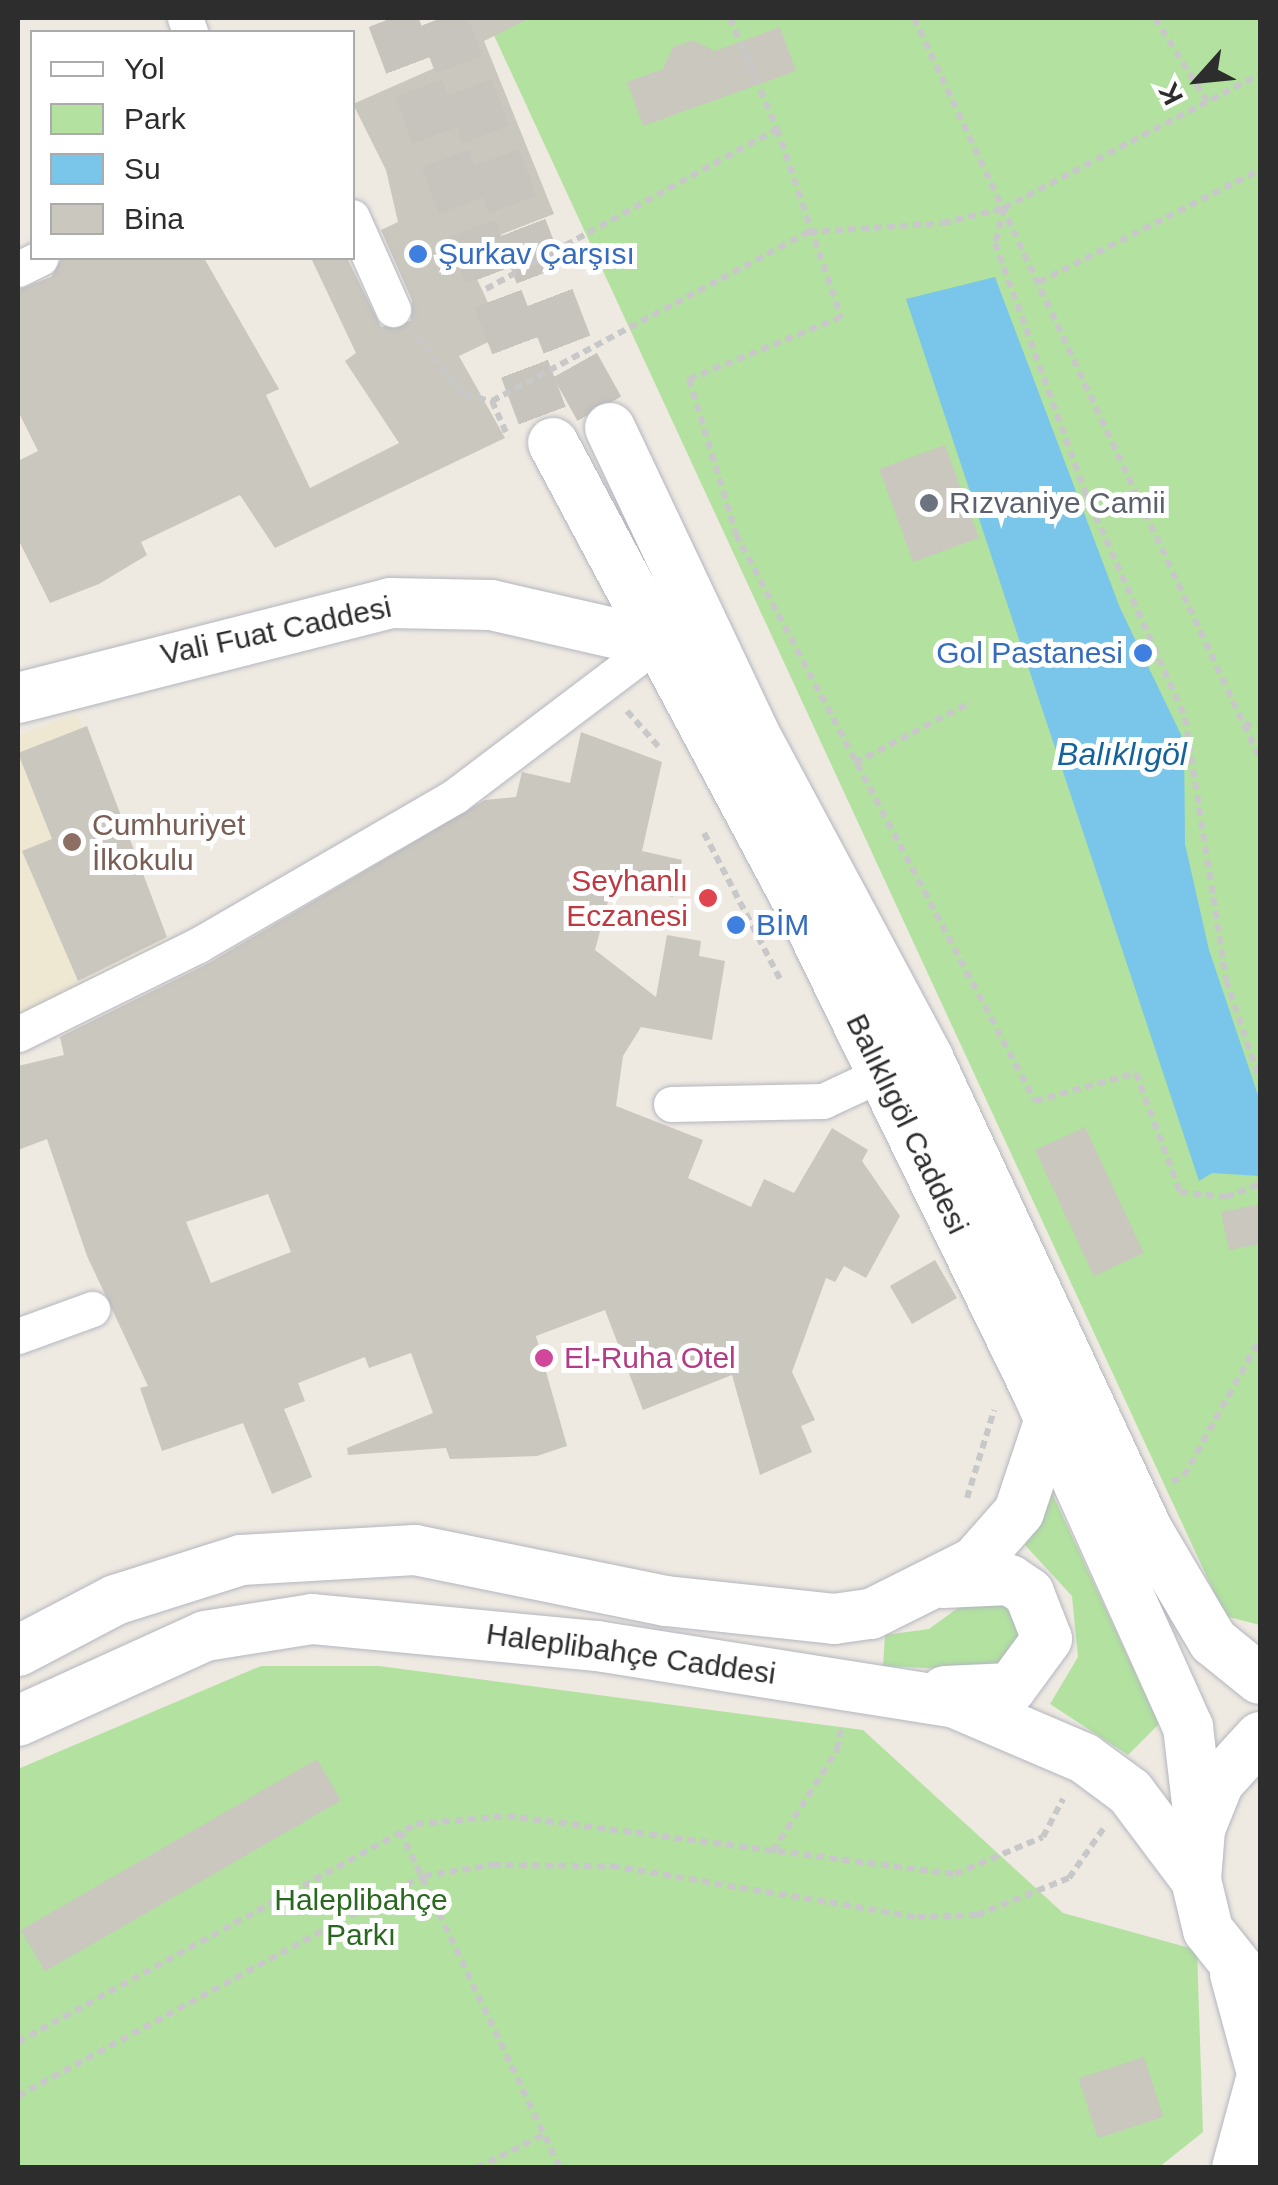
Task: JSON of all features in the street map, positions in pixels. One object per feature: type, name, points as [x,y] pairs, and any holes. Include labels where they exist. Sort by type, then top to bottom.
[{"type":"main road","name":"Balıklıgöl Caddesi","points":[[610,428],[753,731],[928,1058],[1134,1498],[1212,1641],[1260,1679]]},
{"type":"main road","name":"Balıklıgöl Caddesi","points":[[553,442],[883,1072],[1050,1422],[1188,1727],[1200,1829]]},
{"type":"main road","name":"Vali Fuat Caddesi","points":[[18,698],[390,603],[492,605],[656,643]]},
{"type":"main road","name":"Haleplibahçe Caddesi","points":[[18,1650],[115,1600],[242,1560],[415,1550],[666,1601],[834,1620],[934,1585],[975,1562],[1019,1512],[1050,1422]]},
{"type":"main road","points":[[890,1689],[1011,1688],[1046,1638],[1030,1593],[1010,1580],[934,1585]]},
{"type":"main road","name":"Haleplibahçe Caddesi","points":[[18,1722],[206,1636],[312,1619],[597,1646],[890,1689],[955,1703],[1084,1758],[1130,1792],[1196,1880]]},
{"type":"main road","points":[[1260,1738],[1219,1782],[1200,1829],[1196,1880],[1208,1930],[1248,1984],[1260,2066]]},
{"type":"main road","points":[[1237,2168],[1260,2083]]},
{"type":"street","points":[[355,224],[393,310]]},
{"type":"street","points":[[18,1034],[198,945],[455,796],[656,643]]},
{"type":"street","points":[[671,1104],[822,1101],[883,1072]]},
{"type":"street","points":[[18,1336],[92,1309]]},
{"type":"path","points":[[730,18],[776,129],[808,232],[841,317],[690,379],[736,534],[1035,1101],[1136,1073],[1180,1192],[1226,1196],[1260,1184]]},
{"type":"path","points":[[914,18],[1260,759]]},
{"type":"path","points":[[1155,18],[1207,101]]},
{"type":"path","points":[[492,401],[808,232],[944,222],[1004,208],[1260,74]]},
{"type":"path","points":[[486,289],[776,129]]},
{"type":"path","points":[[1039,282],[1260,170]]},
{"type":"path","points":[[1004,208],[995,243],[1085,492],[1185,718],[1226,980],[1260,1080]]},
{"type":"path","points":[[855,763],[971,702]]},
{"type":"path","points":[[1244,724],[1260,724]]},
{"type":"path","points":[[1134,1498],[1184,1476],[1260,1339]]},
{"type":"path","points":[[18,2042],[400,1832],[507,1816],[955,1874],[1043,1837],[1084,1758]]},
{"type":"path","points":[[18,2096],[424,1876],[493,1864],[612,1866],[917,1916],[977,1914],[1069,1878],[1130,1792]]},
{"type":"path","points":[[400,1832],[560,2168]]},
{"type":"path","points":[[477,2168],[543,2135]]},
{"type":"shaded area","name":"Cumhuriyet İlkokulu","points":[[77,714],[169,949],[18,1025],[18,735]]},
{"type":"green space","points":[[486,18],[1260,18],[1260,1625],[1225,1616]]},
{"type":"green space","points":[[1052,1493],[1159,1724],[1128,1755],[1050,1704],[1078,1657],[1072,1596],[1025,1545]]},
{"type":"green space","points":[[1007,1602],[1023,1645],[990,1671],[883,1666],[885,1635],[929,1629],[962,1605]]},
{"type":"green space","name":"Haleplibahçe Parkı","points":[[261,1666],[379,1666],[863,1730],[1063,1913],[1197,1950],[1203,2132],[1158,2168],[18,2167],[18,1769]]},
{"type":"water","name":"Balıklıgöl","points":[[995,277],[1120,608],[1184,741],[1185,844],[1209,950],[1260,1101],[1260,1176],[1212,1173],[1199,1181],[906,299]]},
{"type":"building","points":[[459,18],[530,18],[484,41],[554,214],[463,249],[503,335],[459,356],[505,438],[275,548],[240,495],[141,542],[147,555],[99,584],[50,603],[18,539],[18,461],[38,451],[18,411],[18,290],[51,277],[61,260],[205,260],[279,389],[266,395],[310,488],[399,443],[345,361],[356,353],[312,260],[348,260],[381,327],[411,321],[412,300],[381,230],[398,222],[386,170],[355,103],[455,59],[439,28]]},
{"type":"building","points":[[780,27],[796,71],[643,126],[627,82],[663,69],[673,47],[693,40],[715,51]]},
{"type":"building","name":"Rızvaniye Camii","points":[[945,445],[979,538],[913,562],[879,469]]},
{"type":"building","name":"Cumhuriyet İlkokulu","points":[[87,726],[167,937],[78,981],[22,851],[52,839],[18,753]]},
{"type":"building","points":[[581,732],[662,762],[642,851],[682,860],[673,897],[613,883],[595,950],[656,997],[667,935],[701,941],[699,956],[725,961],[712,1040],[641,1027],[623,1056],[616,1106],[703,1140],[688,1178],[751,1207],[764,1179],[794,1193],[832,1128],[868,1150],[862,1161],[900,1216],[866,1278],[844,1266],[835,1282],[826,1278],[792,1372],[815,1420],[801,1426],[812,1452],[760,1475],[732,1375],[643,1410],[605,1310],[536,1336],[567,1446],[537,1456],[450,1459],[446,1448],[348,1455],[347,1448],[433,1413],[411,1353],[369,1368],[365,1357],[298,1383],[305,1401],[284,1409],[312,1477],[272,1494],[243,1423],[162,1451],[140,1388],[148,1386],[87,1256],[47,1139],[18,1150],[18,1066],[64,1055],[60,1037],[209,963],[485,800],[516,797],[522,772],[570,783]],"holes":[[[268,1194],[291,1252],[211,1283],[186,1222]]]},
{"type":"building","points":[[1085,1127],[1144,1253],[1094,1276],[1035,1150]]},
{"type":"building","points":[[1260,1204],[1260,1244],[1229,1250],[1221,1212]]},
{"type":"building","points":[[935,1260],[957,1298],[912,1324],[890,1286]]},
{"type":"building","points":[[317,1759],[341,1801],[45,1972],[21,1930]]},
{"type":"building","points":[[1144,2057],[1163,2117],[1098,2138],[1078,2078]]},
{"type":"tunnel","points":[[392,18],[553,443]]},
{"type":"tunnel","points":[[441,18],[575,365],[610,428]]},
{"type":"place","name":"Şurkav Çarşısı","points":[[418,254]]},
{"type":"place","name":"Rızvaniye Camii","points":[[929,503]]},
{"type":"place","name":"Gol Pastanesi","points":[[1143,653]]},
{"type":"place","name":"Cumhuriyet İlkokulu","points":[[72,842]]},
{"type":"place","name":"Seyhanlı Eczanesi","points":[[708,898]]},
{"type":"place","name":"BİM","points":[[736,925]]},
{"type":"place","name":"El-Ruha Otel","points":[[544,1358]]}]
